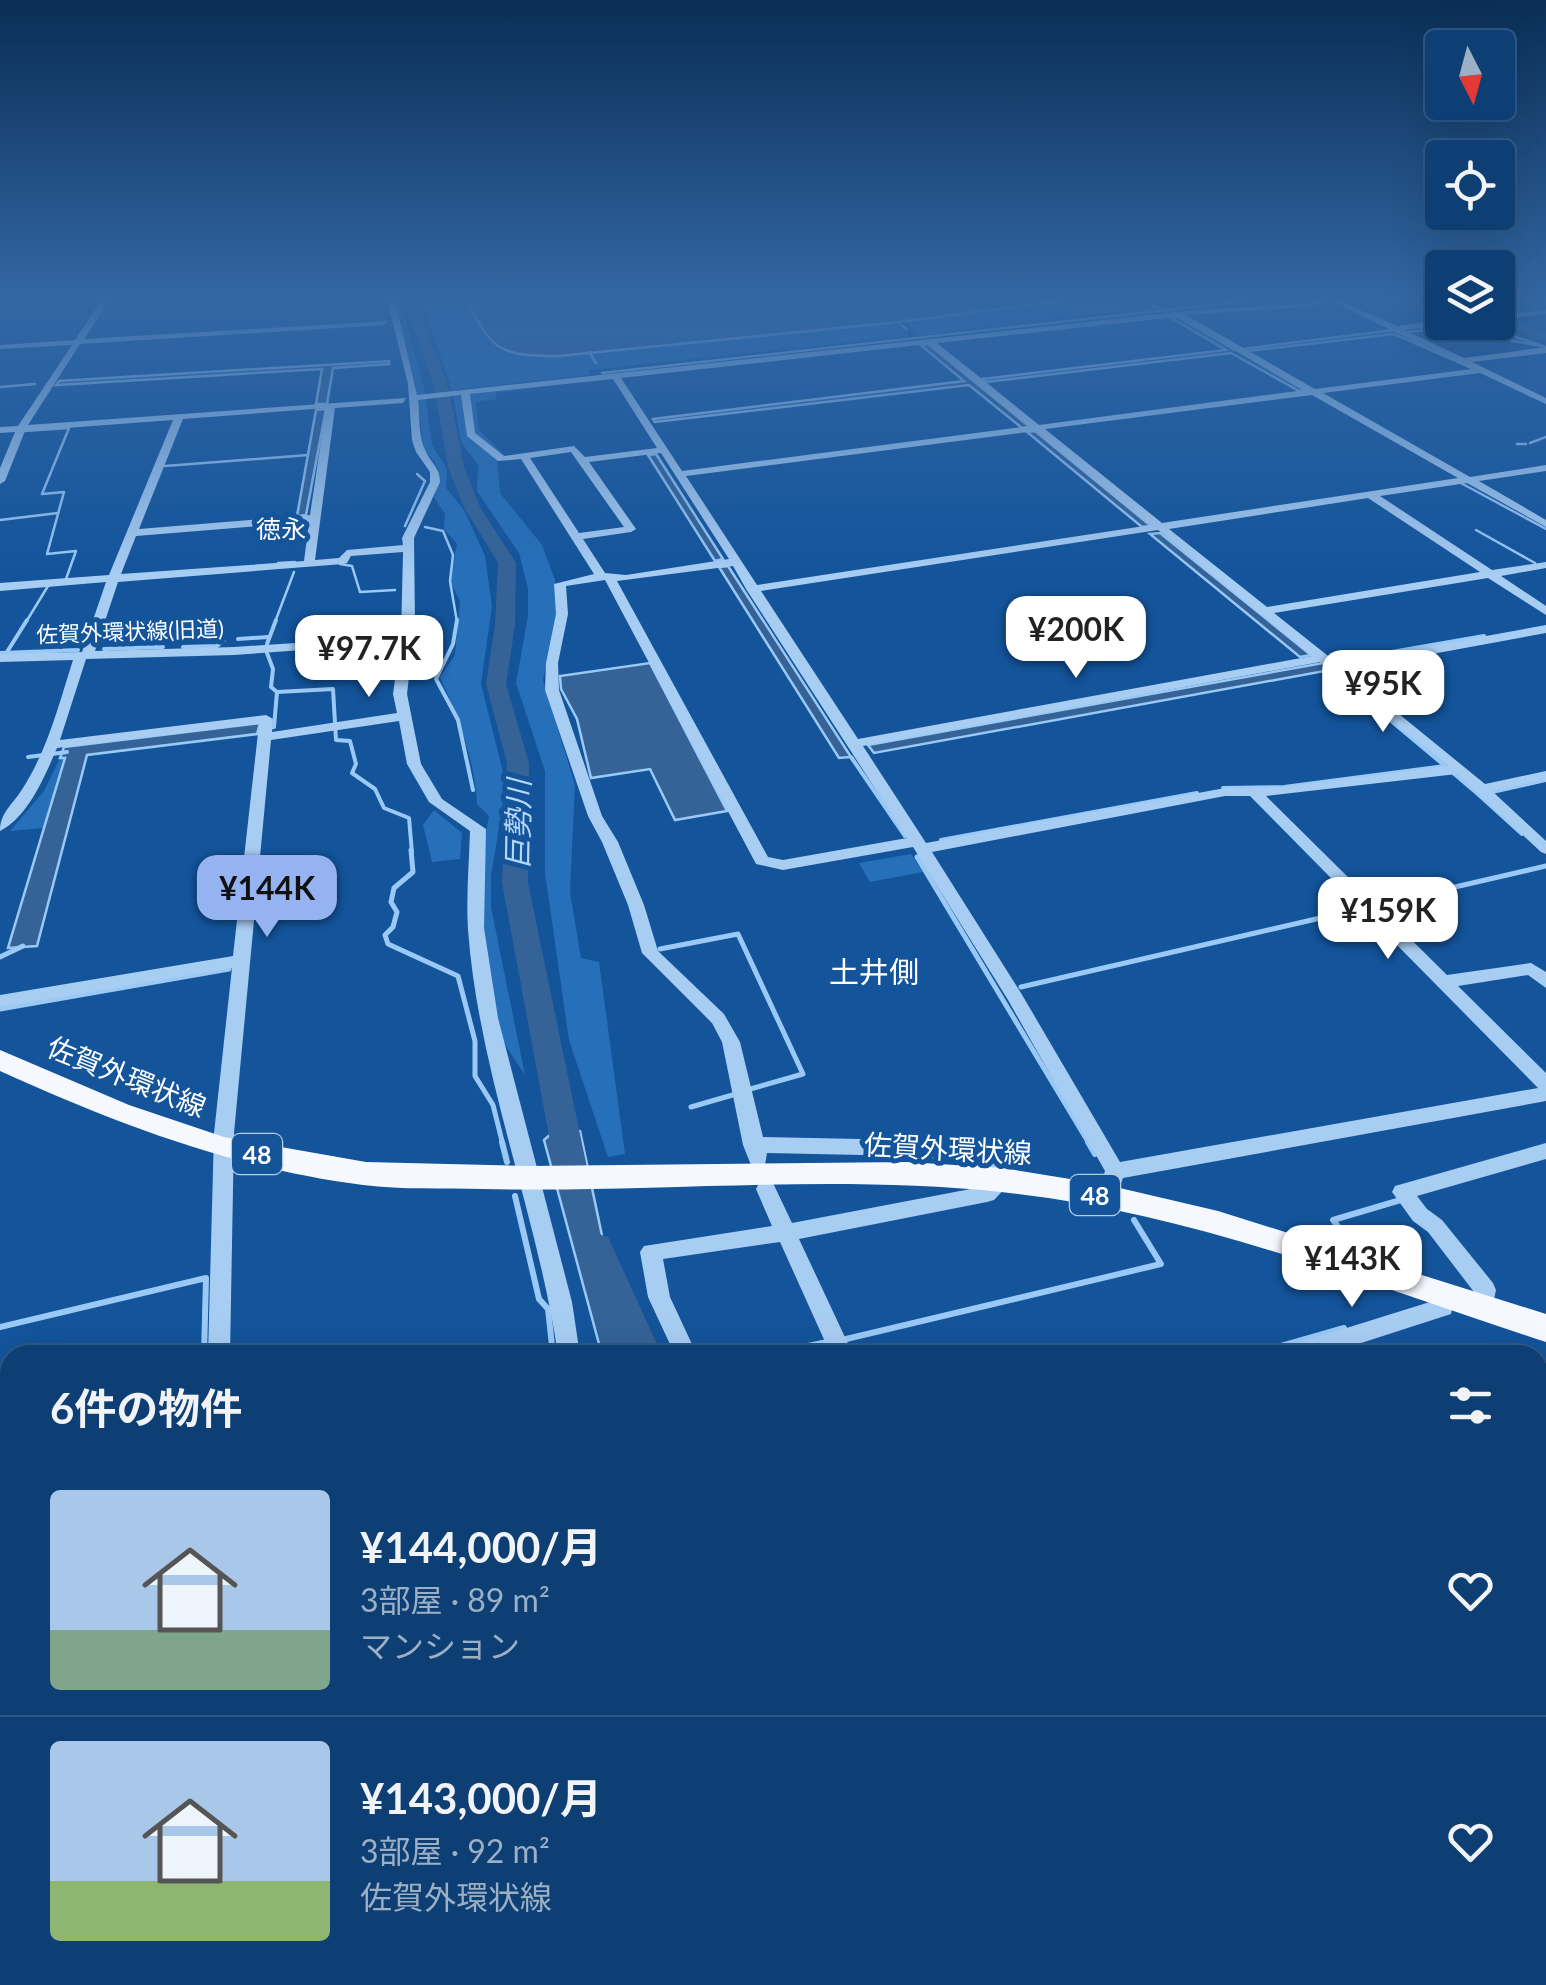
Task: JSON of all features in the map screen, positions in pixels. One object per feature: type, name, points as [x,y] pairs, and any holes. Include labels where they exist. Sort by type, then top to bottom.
[{"type":"main road","name":"佐賀外環状線","points":[[0,1060],[119,1113],[224,1148],[366,1174],[529,1178],[907,1174],[1111,1184],[1218,1223],[1546,1328]]},
{"type":"street","points":[[0,481],[21,428],[47,389]]},
{"type":"street","points":[[406,389],[420,452],[436,472],[407,548],[407,638],[400,694],[414,764],[436,802],[478,829],[476,928],[489,1018],[561,1302],[567,1345]]},
{"type":"street","points":[[0,430],[331,406],[497,389]]},
{"type":"street","points":[[623,389],[645,422],[655,452],[679,474],[726,563],[752,589],[1015,997],[1111,1184],[1546,1094]]},
{"type":"street","points":[[988,389],[1031,429],[1154,530],[1262,611],[1319,662],[1486,794],[1546,848]]},
{"type":"street","points":[[1303,389],[1463,482],[1546,524]]},
{"type":"street","points":[[679,474],[1335,389]]},
{"type":"street","points":[[1518,389],[1546,401]]},
{"type":"street","points":[[465,392],[470,434],[502,459],[574,448],[631,529],[578,536]]},
{"type":"street","points":[[309,563],[306,519],[331,406]]},
{"type":"street","points":[[0,826],[31,789],[46,761],[84,654],[179,417]]},
{"type":"street","points":[[582,460],[655,452]]},
{"type":"street","points":[[524,456],[605,577],[762,861],[783,865],[920,845],[1225,792],[1454,770]]},
{"type":"street","points":[[752,589],[1546,468]]},
{"type":"street","points":[[1372,496],[1546,611]]},
{"type":"street","points":[[132,533],[306,519]]},
{"type":"street","points":[[0,587],[343,560],[347,554],[407,548]]},
{"type":"street","points":[[681,1345],[658,1297],[652,1252],[784,1234],[987,1194],[1003,1180],[976,1155],[909,1148],[756,1152],[730,1042],[718,1019],[650,952],[630,889],[595,816],[552,690],[550,673],[565,613],[560,584],[726,563]]},
{"type":"street","points":[[1262,611],[1546,565]]},
{"type":"street","points":[[857,749],[1319,662],[1546,629]]},
{"type":"street","name":"佐賀外環状線(旧道)","points":[[0,658],[267,648],[407,638]]},
{"type":"street","points":[[265,731],[337,728],[404,716]]},
{"type":"street","points":[[51,745],[266,719],[224,1148],[219,1345]]},
{"type":"street","points":[[1486,794],[1546,776]]},
{"type":"street","points":[[1253,791],[1367,907],[1448,981],[1546,1085]]},
{"type":"street","points":[[0,1001],[241,961]]},
{"type":"street","points":[[1448,981],[1532,969],[1546,982]]},
{"type":"street","points":[[1482,1307],[1485,1290],[1436,1226],[1406,1198],[1546,1152]]},
{"type":"street","points":[[766,1189],[836,1341]]},
{"type":"street","points":[[1323,1345],[1444,1306],[1444,1295]]},
{"type":"shaded area","points":[[319,389],[330,389],[327,404],[316,404]]},
{"type":"shaded area","points":[[416,389],[424,389],[432,445],[447,469],[446,488],[464,510],[485,556],[492,606],[481,684],[506,784],[491,876],[491,907],[525,1075],[501,1034],[484,953],[482,870],[489,816],[477,804],[464,739],[440,677],[455,655],[460,601],[450,581],[457,544],[444,529],[445,514],[434,497],[440,477],[435,462],[424,450]]},
{"type":"shaded area","points":[[528,389],[496,393],[496,399],[476,402],[479,430],[505,456],[497,459],[500,493],[542,545],[555,580],[557,616],[543,680],[575,785],[570,892],[581,958],[599,962],[625,1154],[608,1157],[569,1040],[545,873],[545,771],[516,683],[528,616],[528,589],[519,553],[477,491],[478,465],[461,442],[453,396]]},
{"type":"shaded area","points":[[902,389],[938,389],[655,422],[653,419]]},
{"type":"shaded area","points":[[973,389],[983,389],[1030,427],[1022,428]]},
{"type":"shaded area","points":[[326,409],[306,515],[297,516],[316,410]]},
{"type":"shaded area","points":[[1035,431],[1151,526],[1142,527],[1027,432]]},
{"type":"shaded area","points":[[656,454],[723,559],[715,561],[648,455]]},
{"type":"shaded area","points":[[1160,533],[1311,655],[1300,657],[1150,534]]},
{"type":"shaded area","points":[[728,566],[851,757],[839,758],[719,567]]},
{"type":"shaded area","points":[[650,663],[727,811],[675,820],[650,769],[591,778],[577,719],[561,689],[560,676]]},
{"type":"shaded area","points":[[1323,663],[1330,670],[874,753],[868,745]]},
{"type":"shaded area","points":[[260,723],[257,734],[87,755],[37,946],[8,948],[65,758],[60,758],[64,747]]},
{"type":"shaded area","points":[[65,757],[44,828],[10,831],[44,791],[60,758]]},
{"type":"shaded area","points":[[434,810],[462,833],[460,859],[432,862],[423,825]]},
{"type":"shaded area","points":[[911,854],[923,872],[870,882],[859,863]]},
{"type":"shaded area","points":[[580,1131],[604,1245],[610,1255],[610,1282],[627,1345],[599,1345],[544,1140],[551,1134]]},
{"type":"waterway","name":"巨勢川","points":[[441,389],[456,467],[472,507],[507,563],[505,625],[496,684],[518,763],[515,883],[571,1168]]},
{"type":"waterway","points":[[24,431],[69,428],[42,494],[64,492],[47,554],[76,551],[66,579]]},
{"type":"waterway","points":[[1530,443],[1546,437]]},
{"type":"waterway","points":[[1517,444],[1526,444]]},
{"type":"waterway","points":[[165,466],[308,455]]},
{"type":"waterway","points":[[405,526],[425,481],[417,474]]},
{"type":"waterway","points":[[1459,482],[1546,529]]},
{"type":"waterway","points":[[0,520],[58,513]]},
{"type":"waterway","points":[[425,527],[443,531],[453,555],[450,581],[457,621]]},
{"type":"waterway","points":[[1476,530],[1535,563]]},
{"type":"waterway","points":[[278,563],[295,562]]},
{"type":"waterway","points":[[340,564],[352,566],[360,592],[395,590]]},
{"type":"waterway","points":[[275,622],[294,572]]},
{"type":"waterway","points":[[26,622],[48,586]]},
{"type":"waterway","points":[[7,652],[27,620]]},
{"type":"waterway","points":[[267,644],[276,620]]},
{"type":"waterway","points":[[457,621],[453,644],[436,679],[458,720],[473,790]]},
{"type":"waterway","points":[[1334,662],[1484,636]]},
{"type":"waterway","points":[[238,639],[268,637]]},
{"type":"waterway","points":[[183,647],[217,646],[224,640]]},
{"type":"waterway","points":[[104,649],[163,647]]},
{"type":"waterway","points":[[0,653],[78,650]]},
{"type":"waterway","points":[[267,653],[273,669],[271,687],[277,692]]},
{"type":"waterway","points":[[1347,684],[1445,766]]},
{"type":"waterway","points":[[277,692],[333,689],[336,740],[350,741],[356,764],[352,773],[375,789],[384,808],[409,818],[412,853]]},
{"type":"waterway","points":[[266,728],[274,727],[277,692]]},
{"type":"waterway","points":[[28,757],[67,752]]},
{"type":"waterway","points":[[851,757],[905,836]]},
{"type":"waterway","points":[[1223,788],[1284,787],[1445,766]]},
{"type":"waterway","points":[[1445,766],[1479,795]]},
{"type":"waterway","points":[[1479,795],[1546,780]]},
{"type":"waterway","points":[[941,840],[1197,793]]},
{"type":"waterway","points":[[1479,795],[1522,834]]},
{"type":"waterway","points":[[411,850],[413,872],[394,888],[391,902],[397,912],[393,927],[385,935],[388,944],[458,976],[475,1041],[475,1076],[493,1105],[503,1145]]},
{"type":"waterway","points":[[917,857],[1090,1145]]},
{"type":"waterway","points":[[1021,987],[1546,866]]},
{"type":"waterway","points":[[660,949],[738,934],[803,1074],[747,1090]]},
{"type":"waterway","points":[[0,957],[23,946]]},
{"type":"waterway","points":[[0,1009],[229,969]]},
{"type":"waterway","points":[[691,1107],[736,1094]]},
{"type":"waterway","points":[[502,1142],[507,1162]]},
{"type":"waterway","points":[[1088,1142],[1095,1154]]},
{"type":"waterway","points":[[515,1196],[539,1299],[548,1309],[552,1345]]},
{"type":"waterway","points":[[1350,1242],[1333,1220],[1404,1199]]},
{"type":"waterway","points":[[842,1340],[1161,1264],[1134,1220]]},
{"type":"waterway","name":"巨勢川","points":[[596,1247],[640,1345]]},
{"type":"waterway","points":[[0,1327],[206,1278],[204,1345]]},
{"type":"waterway","points":[[1284,1345],[1344,1328]]},
{"type":"waterway","points":[[813,1345],[832,1341]]},
{"type":"district","name":"徳永","points":[[281,528]]},
{"type":"district","name":"土井側","points":[[874,971]]}]
